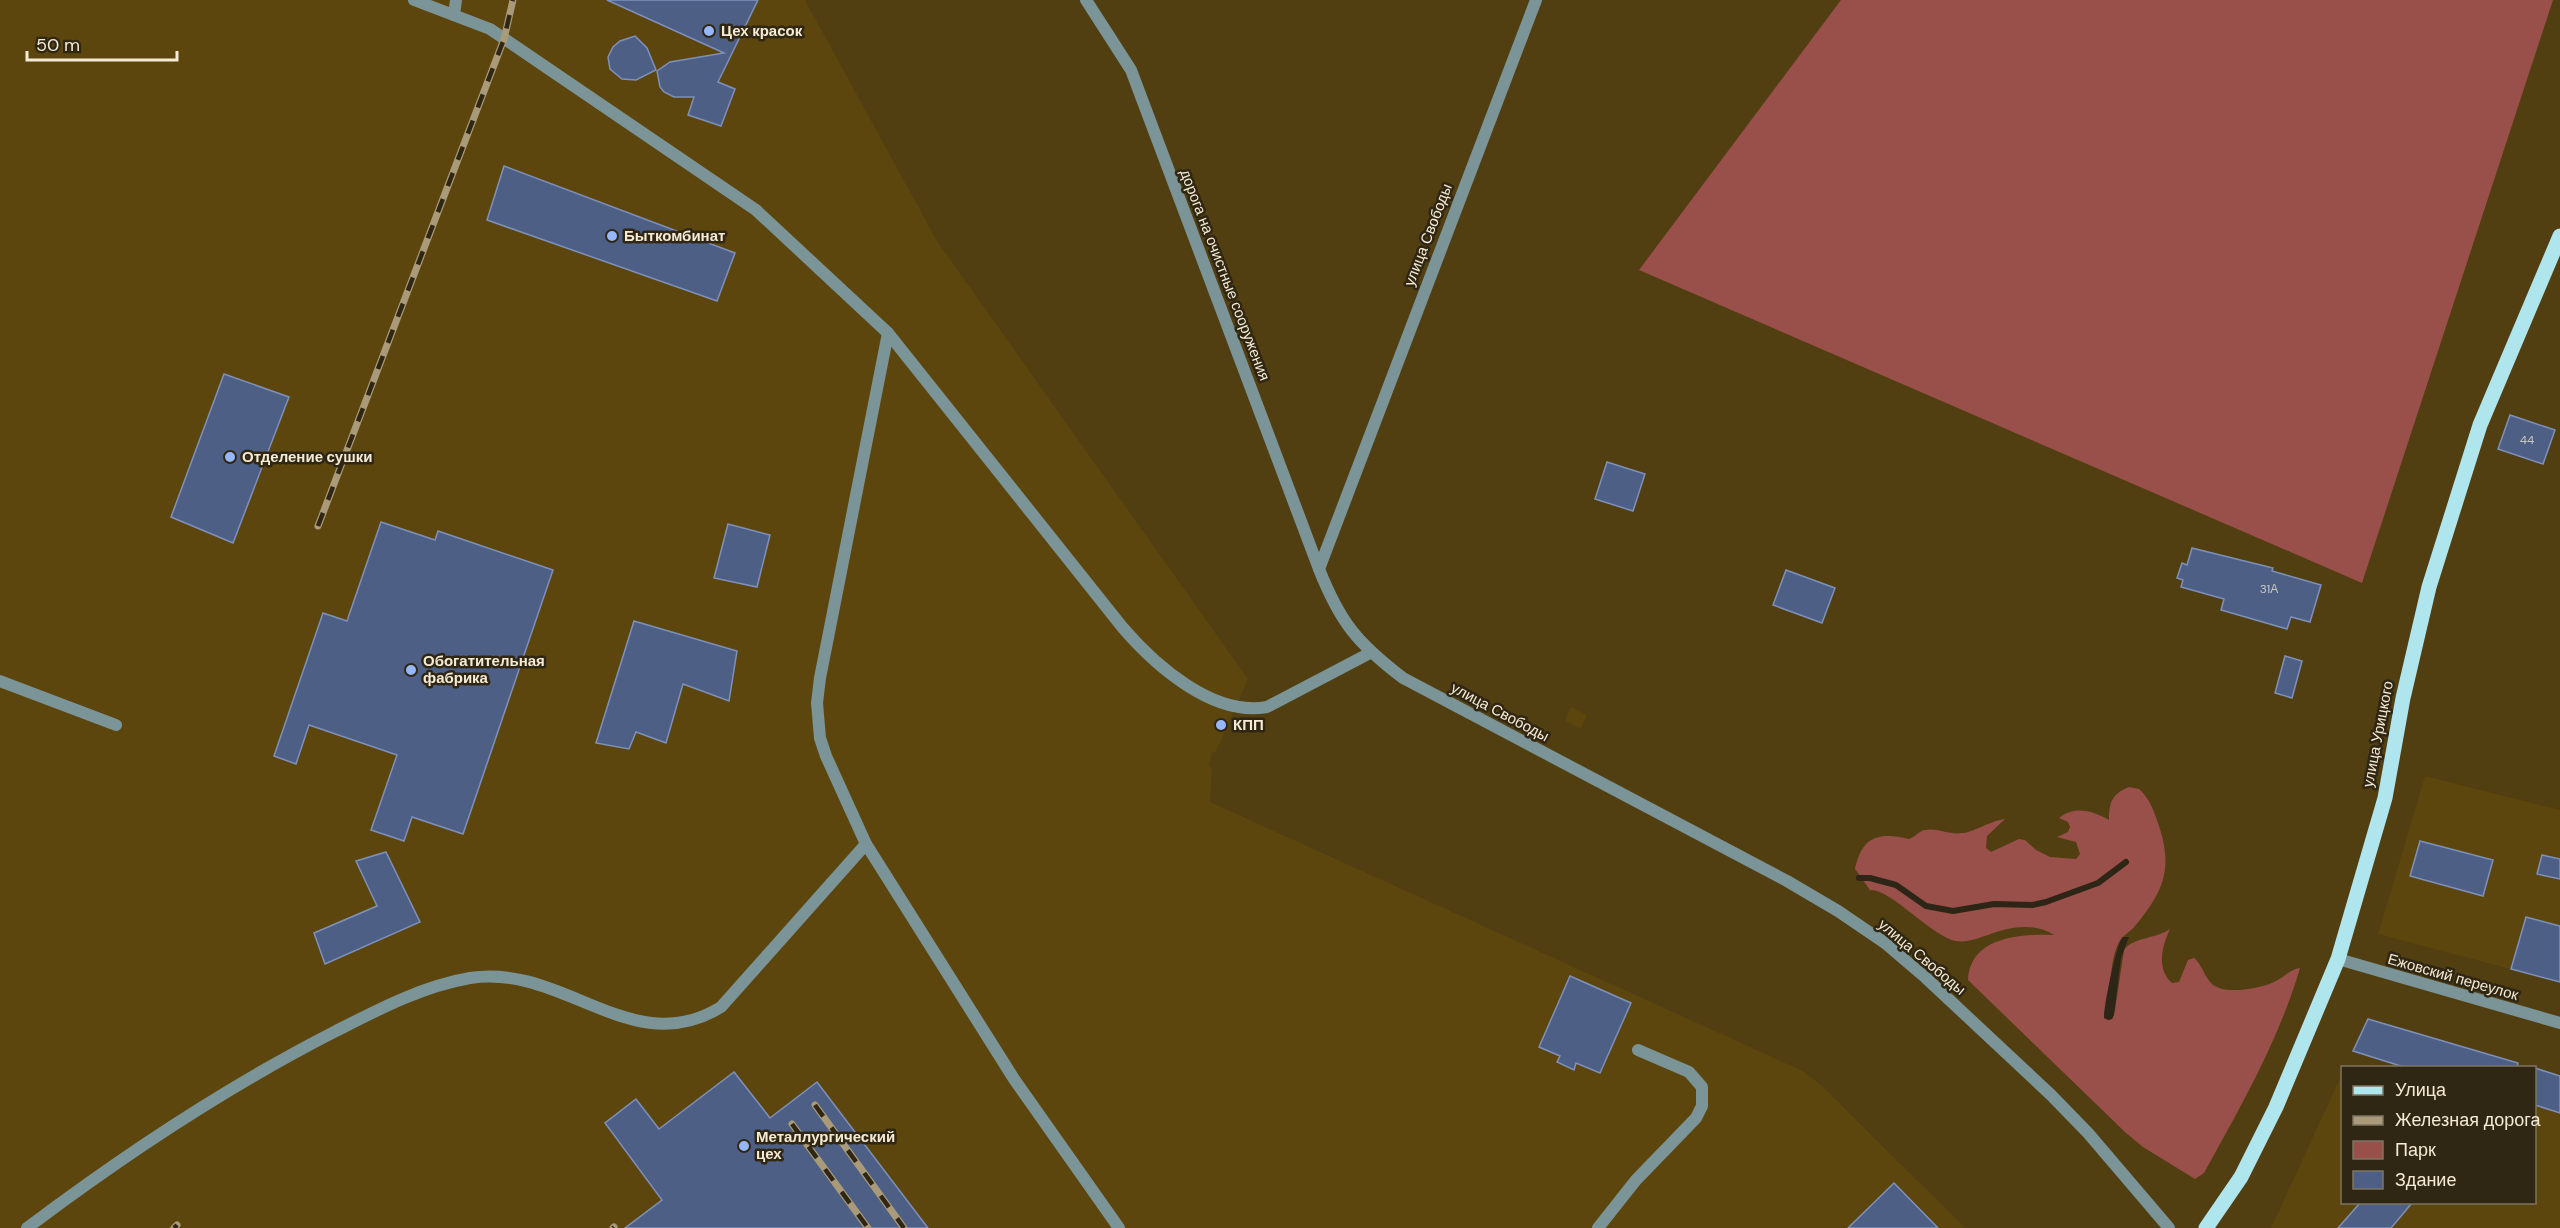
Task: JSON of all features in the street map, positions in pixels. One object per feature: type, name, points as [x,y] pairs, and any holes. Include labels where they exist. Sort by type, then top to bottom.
[{"type":"main road","name":"улица Урицкого","points":[[2206,1228],[2241,1177],[2262,1136],[2338,959],[2385,798],[2403,698],[2428,587],[2480,425],[2560,236]]},
{"type":"street","points":[[414,0],[490,29],[756,210],[888,333],[1123,628],[1164,670],[1185,684],[1221,701],[1237,707],[1256,709],[1267,707],[1370,653]]},
{"type":"street","points":[[454,15],[456,0]]},
{"type":"street","name":"дорога на очистные сооружения","points":[[1086,0],[1131,70],[1319,568]]},
{"type":"street","name":"улица Свободы","points":[[1536,0],[1319,568],[1341,616],[1370,653],[1402,678],[1787,881],[1838,911],[1885,943],[1926,978],[2051,1095],[2088,1133],[2169,1228]]},
{"type":"street","points":[[888,333],[833,606],[817,703],[817,723],[826,756],[866,844],[1014,1079],[1119,1228]]},
{"type":"street","points":[[0,681],[116,725]]},
{"type":"street","points":[[27,1228],[142,1146],[296,1052],[396,1002],[436,986],[498,975],[539,984],[643,1023],[680,1024],[708,1015],[721,1007],[866,844]]},
{"type":"street","name":"Ежовский переулок","points":[[2338,959],[2560,1023]]},
{"type":"street","points":[[1598,1228],[1636,1180],[1696,1118],[1702,1106],[1702,1087],[1689,1072],[1638,1050]]},
{"type":"shaded area","points":[[0,0],[805,0],[937,241],[1248,679],[1216,752],[1212,753],[1209,765],[1212,769],[1210,802],[1803,1071],[1822,1086],[1965,1228],[0,1228]]},
{"type":"shaded area","points":[[1571,707],[1587,715],[1581,729],[1565,721]]},
{"type":"shaded area","points":[[2425,776],[2560,810],[2560,982],[2378,934]]},
{"type":"shaded area","points":[[2123,937],[2129,937],[2121,958],[2114,1015],[2108,1020],[2104,1018],[2108,989],[2117,951]]},
{"type":"shaded area","points":[[2536,1068],[2560,1076],[2560,1228],[2271,1228],[2341,1076],[2341,1204],[2536,1204]]},
{"type":"green space","points":[[1841,0],[2553,0],[2362,583],[1639,270]]},
{"type":"green space","points":[[2129,787],[2139,789],[2152,808],[2164,844],[2165,869],[2152,903],[2135,926],[2120,940],[2116,950],[2112,969],[2108,1020],[2112,1019],[2115,1010],[2124,950],[2139,940],[2170,929],[2163,950],[2162,964],[2172,983],[2179,982],[2188,960],[2194,958],[2213,985],[2230,990],[2264,986],[2300,968],[2281,1021],[2258,1073],[2204,1173],[2195,1179],[2143,1147],[2126,1133],[1968,980],[1971,965],[1978,954],[1988,946],[2013,937],[2054,935],[2038,928],[2021,927],[1968,941],[1956,941],[1935,931],[1888,896],[1870,890],[1855,869],[1862,849],[1873,839],[1889,836],[1909,839],[1930,829],[1962,833],[2005,819],[1987,836],[1986,848],[1991,852],[2019,839],[2025,840],[2036,850],[2050,857],[2076,859],[2080,854],[2076,842],[2057,837],[2068,832],[2070,827],[2068,822],[2059,818],[2071,812],[2084,811],[2109,820],[2113,799]]},
{"type":"building","points":[[607,0],[758,0],[718,82],[735,89],[721,126],[688,115],[694,97],[674,97],[664,92],[660,87],[657,71],[670,62],[724,53]]},
{"type":"building","points":[[635,36],[647,48],[656,70],[636,80],[622,79],[610,69],[608,57],[613,47],[620,41]]},
{"type":"building","name":"Быткомбинат","points":[[504,166],[735,253],[717,301],[487,220]]},
{"type":"building","name":"Отделение сушки","points":[[224,374],[289,397],[233,543],[171,517]]},
{"type":"building","points":[[2510,415],[2555,430],[2543,464],[2498,449]]},
{"type":"building","points":[[1607,462],[1645,474],[1633,511],[1595,499]]},
{"type":"building","name":"Обогатительная фабрика","points":[[381,522],[435,540],[438,531],[553,570],[463,834],[412,817],[404,841],[371,830],[397,755],[309,725],[296,764],[274,756],[323,613],[347,621]]},
{"type":"building","points":[[728,524],[770,535],[757,587],[714,578]]},
{"type":"building","points":[[2192,548],[2273,568],[2272,571],[2321,585],[2310,622],[2291,617],[2287,629],[2221,610],[2224,599],[2181,587],[2183,580],[2177,578],[2182,563],[2187,565]]},
{"type":"building","points":[[1786,570],[1835,588],[1822,623],[1773,605]]},
{"type":"building","points":[[634,621],[737,651],[729,701],[683,684],[666,743],[636,732],[629,749],[596,743]]},
{"type":"building","points":[[2285,656],[2302,661],[2292,698],[2275,693]]},
{"type":"building","points":[[2420,841],[2493,860],[2483,896],[2410,876]]},
{"type":"building","points":[[386,852],[420,922],[325,964],[314,933],[377,906],[356,861]]},
{"type":"building","points":[[2542,855],[2560,859],[2560,879],[2537,874]]},
{"type":"building","points":[[2526,917],[2560,926],[2560,982],[2511,969]]},
{"type":"building","points":[[1570,976],[1631,1003],[1600,1073],[1576,1063],[1574,1070],[1557,1062],[1560,1056],[1539,1047]]},
{"type":"building","points":[[2368,1019],[2518,1063],[2517,1066],[2401,1066],[2353,1051]]},
{"type":"building","points":[[2536,1068],[2560,1076],[2560,1113],[2536,1105]]},
{"type":"building","name":"Металлургический цех","points":[[734,1072],[770,1118],[817,1082],[928,1228],[625,1228],[662,1200],[605,1123],[636,1099],[659,1129]]},
{"type":"building","points":[[1894,1183],[1938,1228],[1848,1228]]},
{"type":"building","points":[[2359,1204],[2411,1204],[2391,1228],[2338,1228]]},
{"type":"waterway","points":[[1859,878],[1870,878],[1896,885],[1926,906],[1953,911],[1994,904],[2032,905],[2046,902],[2098,883],[2126,862]]},
{"type":"railway","points":[[318,526],[504,39],[513,0]]},
{"type":"railway","points":[[815,1105],[904,1228]]},
{"type":"railway","points":[[792,1124],[868,1228]]},
{"type":"railway","points":[[174,1228],[177,1225]]},
{"type":"place","name":"Цех красок","points":[[709,31]]},
{"type":"place","name":"Быткомбинат","points":[[612,236]]},
{"type":"place","name":"Отделение сушки","points":[[230,457]]},
{"type":"place","name":"Обогатительная фабрика","points":[[411,670]]},
{"type":"place","name":"КПП","points":[[1221,725]]},
{"type":"place","name":"Металлургический цех","points":[[744,1146]]}]
